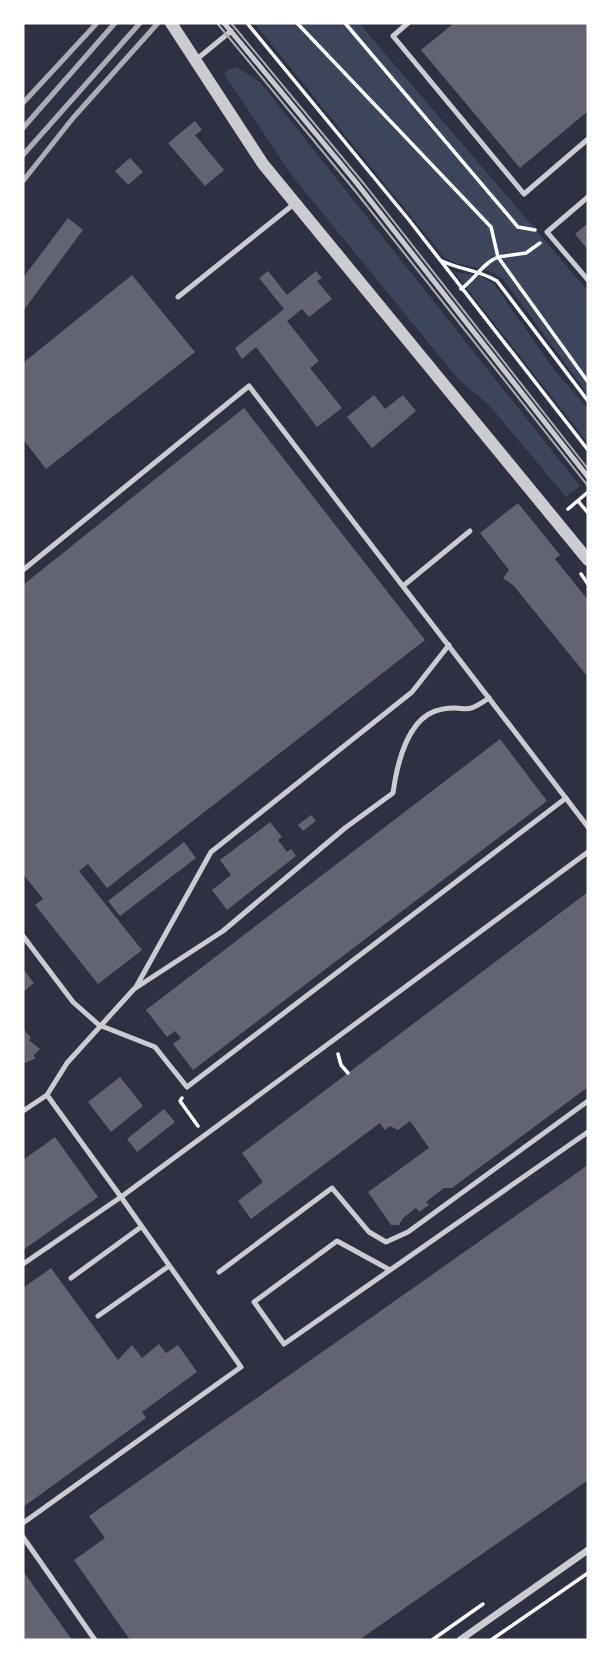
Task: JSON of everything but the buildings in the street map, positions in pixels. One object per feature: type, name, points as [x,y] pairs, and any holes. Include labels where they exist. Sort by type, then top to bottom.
[{"type":"street","points":[[171,23],[197,59],[263,164],[294,204],[588,560]]},
{"type":"street","points":[[460,1640],[588,1550]]},
{"type":"lane","points":[[224,23],[355,181],[588,477]]},
{"type":"lane","points":[[408,23],[393,36],[524,194],[588,139]]},
{"type":"lane","points":[[197,59],[231,31]]},
{"type":"lane","points":[[588,197],[547,232],[588,280]]},
{"type":"lane","points":[[178,297],[294,204]]},
{"type":"lane","points":[[23,570],[249,386],[588,827]]},
{"type":"lane","points":[[403,586],[470,531]]},
{"type":"lane","points":[[134,989],[211,852],[412,692],[449,645]]},
{"type":"lane","points":[[23,1111],[47,1095],[67,1063],[134,989],[223,931],[345,828],[393,793],[401,756],[418,722],[434,711],[445,708],[471,710],[489,698]]},
{"type":"lane","points":[[23,936],[73,1002],[99,1025],[155,1047],[187,1087],[566,798]]},
{"type":"lane","points":[[23,1264],[121,1197],[588,852]]},
{"type":"lane","points":[[23,1523],[241,1367],[47,1095]]},
{"type":"lane","points":[[219,1272],[332,1188],[377,1237],[386,1242],[408,1232],[588,1101]]},
{"type":"lane","points":[[390,1270],[337,1241],[254,1303],[284,1344],[588,1132]]},
{"type":"lane","points":[[71,1278],[142,1227]]},
{"type":"lane","points":[[98,1316],[169,1266]]},
{"type":"lane","points":[[23,1537],[95,1640]]},
{"type":"path","points":[[247,23],[440,260],[588,450]]},
{"type":"path","points":[[297,23],[483,217],[491,227],[498,257],[588,382]]},
{"type":"path","points":[[345,23],[518,228],[547,232],[544,240],[526,253],[488,261],[461,289]]},
{"type":"path","points":[[440,260],[454,267],[481,271],[507,292],[549,354],[588,401]]},
{"type":"path","points":[[568,509],[588,492]]},
{"type":"path","points":[[578,500],[588,513]]},
{"type":"path","points":[[337,1051],[341,1065]]},
{"type":"path","points":[[330,1057],[348,1073]]},
{"type":"path","points":[[187,1087],[180,1101],[205,1135]]},
{"type":"path","points":[[491,1640],[588,1573]]},
{"type":"path","points":[[432,1640],[463,1618]]},
{"type":"shaded area","points":[[254,23],[359,23],[588,291],[588,395],[503,279],[487,270],[444,257]]},
{"type":"shaded area","points":[[237,67],[260,82],[580,486],[566,497],[489,405],[459,380],[293,177],[224,74]]},
{"type":"shaded area","points":[[454,272],[481,276],[494,284],[553,368],[588,409],[588,443]]},
{"type":"tram line","points":[[217,23],[356,192],[588,486]]},
{"type":"tram line","points":[[231,23],[365,185],[588,469]]},
{"type":"railway","points":[[23,103],[97,23]]},
{"type":"railway","points":[[23,128],[115,23]]},
{"type":"railway","points":[[23,155],[140,23]]},
{"type":"railway","points":[[23,181],[73,118],[158,23]]}]
